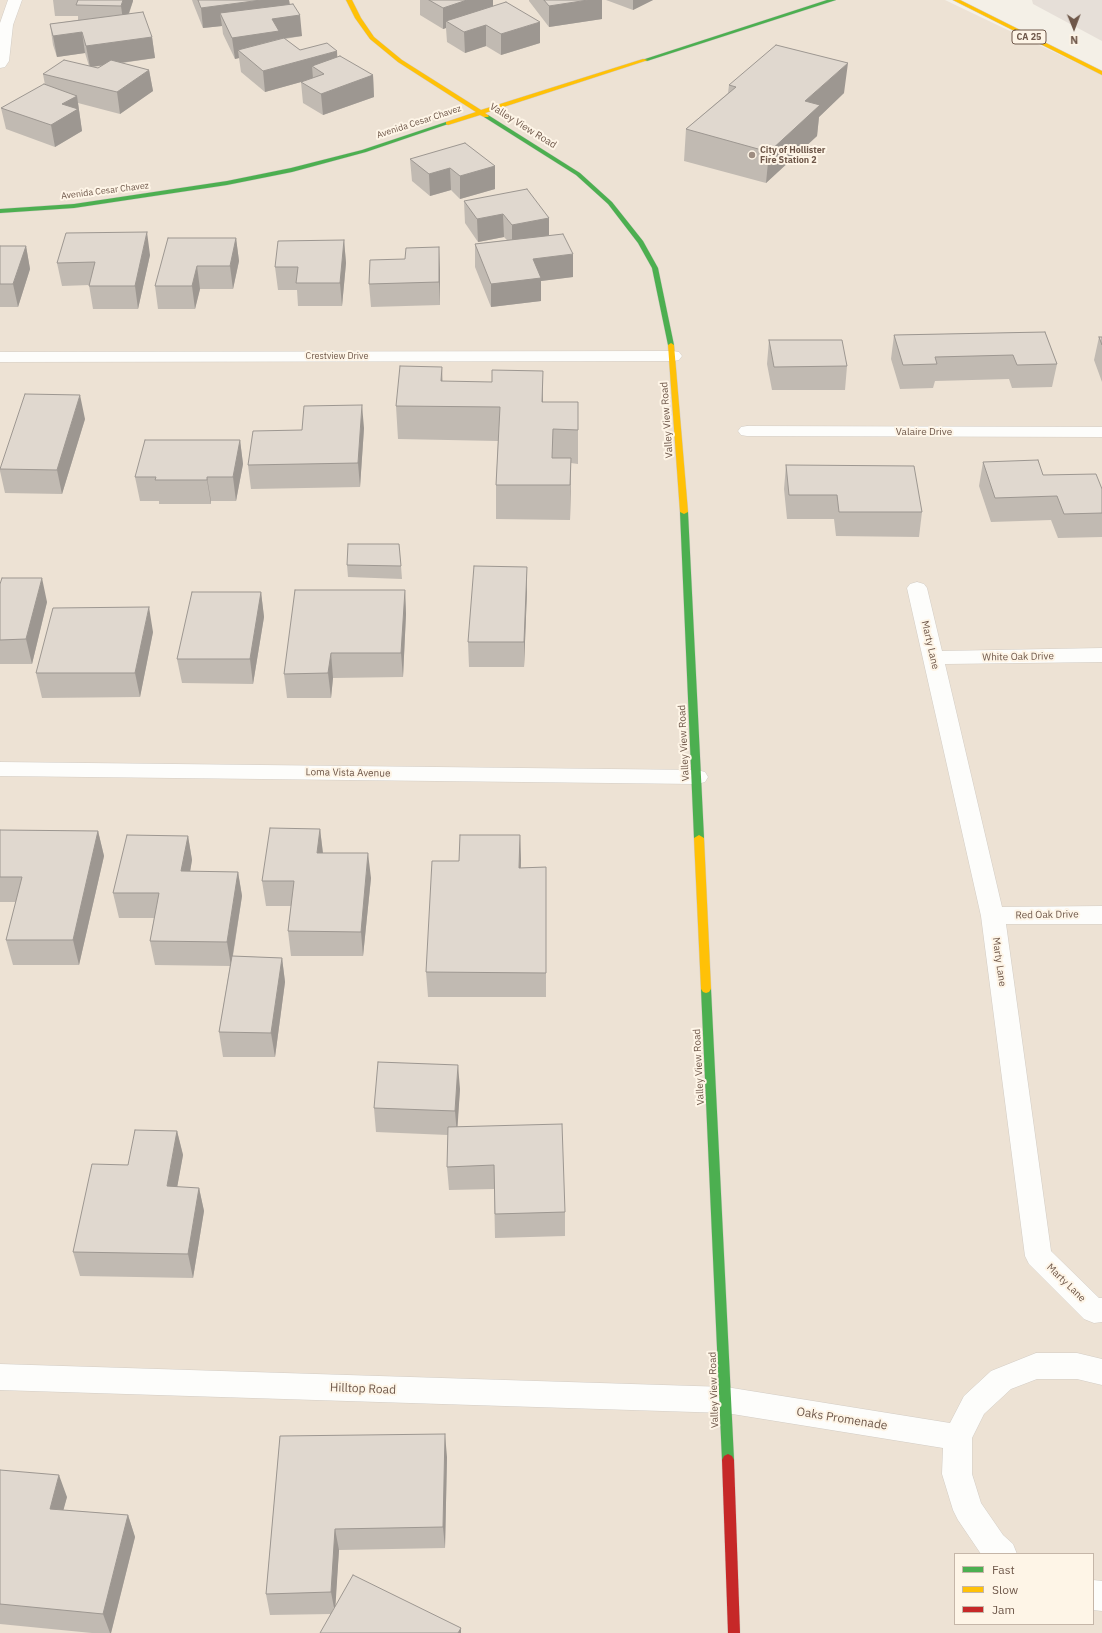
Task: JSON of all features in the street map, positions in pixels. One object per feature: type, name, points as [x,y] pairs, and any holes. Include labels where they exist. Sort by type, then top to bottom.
[{"type":"street","points":[[0,64],[2,61],[6,25],[15,0]]},
{"type":"street","name":"Valley View Road","points":[[350,0],[358,18],[372,38],[400,61],[578,174],[610,203],[641,242],[655,268],[669,330],[673,356],[684,516],[726,1400],[734,1633]]},
{"type":"street","name":"Avenida Cesar Chavez","points":[[0,211],[74,206],[227,183],[292,170],[364,150],[833,0]]},
{"type":"street","name":"CA 25","points":[[956,0],[1102,73]]},
{"type":"street","name":"Crestview Drive","points":[[0,357],[673,356]]},
{"type":"street","name":"Valaire Drive","points":[[747,432],[1102,432]]},
{"type":"street","name":"Marty Lane","points":[[917,588],[993,916],[1038,1256],[1094,1311],[1102,1310]]},
{"type":"street","name":"White Oak Drive","points":[[933,658],[1102,655]]},
{"type":"street","name":"Loma Vista Avenue","points":[[0,769],[697,776]]},
{"type":"street","name":"Red Oak Drive","points":[[993,916],[1102,915]]},
{"type":"street","points":[[1001,1553],[992,1545],[968,1510],[957,1474],[958,1437],[974,1405],[1001,1380],[1036,1366],[1077,1366],[1102,1372]]},
{"type":"street","name":"Hilltop Road","points":[[0,1377],[726,1400]]},
{"type":"street","name":"Oaks Promenade","points":[[726,1400],[958,1437]]},
{"type":"shaded area","points":[[0,0],[945,0],[1102,75],[1102,1633],[0,1633]]},
{"type":"shaded area","points":[[1032,0],[1102,0],[1102,41],[1033,4]]},
{"type":"building","points":[[78,0],[123,0],[121,6],[76,5]]},
{"type":"building","points":[[198,0],[261,0],[201,8]]},
{"type":"building","points":[[429,0],[467,0],[443,8]]},
{"type":"building","points":[[544,0],[588,0],[549,6]]},
{"type":"building","points":[[506,2],[540,22],[501,34],[486,25],[464,32],[446,21]]},
{"type":"building","points":[[293,4],[300,15],[272,19],[279,31],[232,38],[220,13]]},
{"type":"building","points":[[143,12],[152,37],[86,46],[82,32],[53,36],[50,24]]},
{"type":"building","points":[[284,38],[300,50],[327,43],[337,51],[263,71],[238,50]]},
{"type":"building","points":[[776,45],[848,63],[805,101],[820,105],[769,152],[686,129],[736,87],[729,85]]},
{"type":"building","points":[[340,56],[373,75],[321,94],[301,82],[324,74],[312,66]]},
{"type":"building","points":[[64,60],[98,68],[111,60],[149,70],[117,92],[43,74]]},
{"type":"building","points":[[44,84],[77,96],[62,104],[78,109],[51,125],[1,108]]},
{"type":"building","points":[[465,143],[495,166],[460,176],[450,168],[429,174],[410,159]]},
{"type":"building","points":[[527,189],[549,218],[512,225],[503,214],[477,219],[464,201]]},
{"type":"building","points":[[147,232],[135,286],[89,286],[95,262],[57,263],[66,233]]},
{"type":"building","points":[[563,234],[573,254],[533,259],[541,278],[491,284],[475,244]]},
{"type":"building","points":[[168,238],[236,238],[230,266],[197,266],[192,286],[155,286]]},
{"type":"building","points":[[344,240],[340,283],[296,283],[298,267],[275,267],[278,241]]},
{"type":"building","points":[[0,246],[26,246],[13,284],[0,284]]},
{"type":"building","points":[[439,247],[439,282],[369,284],[370,260],[405,259],[406,248]]},
{"type":"building","points":[[1045,332],[1057,364],[1017,365],[1013,355],[935,357],[937,364],[903,365],[894,335]]},
{"type":"building","points":[[1099,337],[1102,337],[1102,345]]},
{"type":"building","points":[[769,340],[842,340],[847,366],[774,367]]},
{"type":"building","points":[[400,366],[442,367],[441,381],[492,382],[492,370],[543,371],[542,402],[578,402],[578,430],[553,429],[552,458],[571,458],[570,485],[496,485],[500,407],[396,406]]},
{"type":"building","points":[[25,394],[80,395],[57,470],[0,469]]},
{"type":"building","points":[[362,405],[358,463],[248,465],[253,431],[302,430],[304,406]]},
{"type":"building","points":[[145,440],[240,440],[233,477],[207,477],[207,480],[155,480],[156,477],[135,477]]},
{"type":"building","points":[[1038,460],[1043,475],[1096,474],[1102,489],[1102,513],[1064,514],[1057,496],[995,498],[983,462]]},
{"type":"building","points":[[786,465],[914,466],[922,512],[839,512],[837,495],[789,495]]},
{"type":"building","points":[[348,544],[399,544],[401,566],[347,565]]},
{"type":"building","points":[[474,566],[527,567],[524,642],[468,642]]},
{"type":"building","points":[[2,578],[42,578],[26,639],[0,640],[0,584]]},
{"type":"building","points":[[295,590],[405,590],[401,653],[331,653],[328,673],[284,674]]},
{"type":"building","points":[[192,592],[261,592],[250,659],[177,659]]},
{"type":"building","points":[[149,607],[135,673],[36,673],[53,608]]},
{"type":"building","points":[[270,828],[320,829],[317,853],[368,853],[361,932],[288,931],[294,881],[262,881]]},
{"type":"building","points":[[0,830],[98,831],[73,940],[6,940],[22,877],[0,877]]},
{"type":"building","points":[[127,835],[188,836],[181,871],[238,872],[227,942],[150,941],[159,893],[113,893]]},
{"type":"building","points":[[460,835],[520,835],[519,868],[546,867],[546,973],[426,972],[432,861],[459,861]]},
{"type":"building","points":[[232,956],[282,958],[271,1033],[219,1032]]},
{"type":"building","points":[[378,1062],[458,1065],[455,1111],[374,1108]]},
{"type":"building","points":[[562,1124],[565,1212],[495,1214],[494,1165],[447,1167],[448,1127]]},
{"type":"building","points":[[135,1130],[177,1131],[167,1186],[199,1188],[188,1254],[73,1252],[92,1164],[128,1165]]},
{"type":"building","points":[[445,1434],[443,1527],[335,1529],[331,1592],[266,1594],[280,1436]]},
{"type":"building","points":[[0,1470],[59,1475],[50,1509],[128,1515],[103,1614],[0,1604]]},
{"type":"building","points":[[353,1575],[461,1628],[458,1633],[320,1633]]},
{"type":"traffic: fast","points":[[645,60],[833,0]]},
{"type":"traffic: fast","points":[[486,116],[578,174],[610,203],[641,242],[655,268],[671,345]]},
{"type":"traffic: fast","points":[[0,211],[74,206],[227,183],[292,170],[364,151],[448,123]]},
{"type":"traffic: fast","points":[[684,512],[699,838]]},
{"type":"traffic: fast","points":[[706,989],[728,1460]]},
{"type":"traffic: slow","points":[[349,0],[358,18],[372,38],[400,61],[486,116]]},
{"type":"traffic: slow","points":[[956,0],[1102,73]]},
{"type":"traffic: slow","points":[[448,123],[645,60]]},
{"type":"traffic: slow","points":[[671,345],[684,512]]},
{"type":"traffic: slow","points":[[699,838],[706,989]]},
{"type":"traffic: jam","points":[[728,1460],[734,1633]]},
{"type":"place","name":"City of Hollister Fire Station 2","points":[[752,155]]}]
